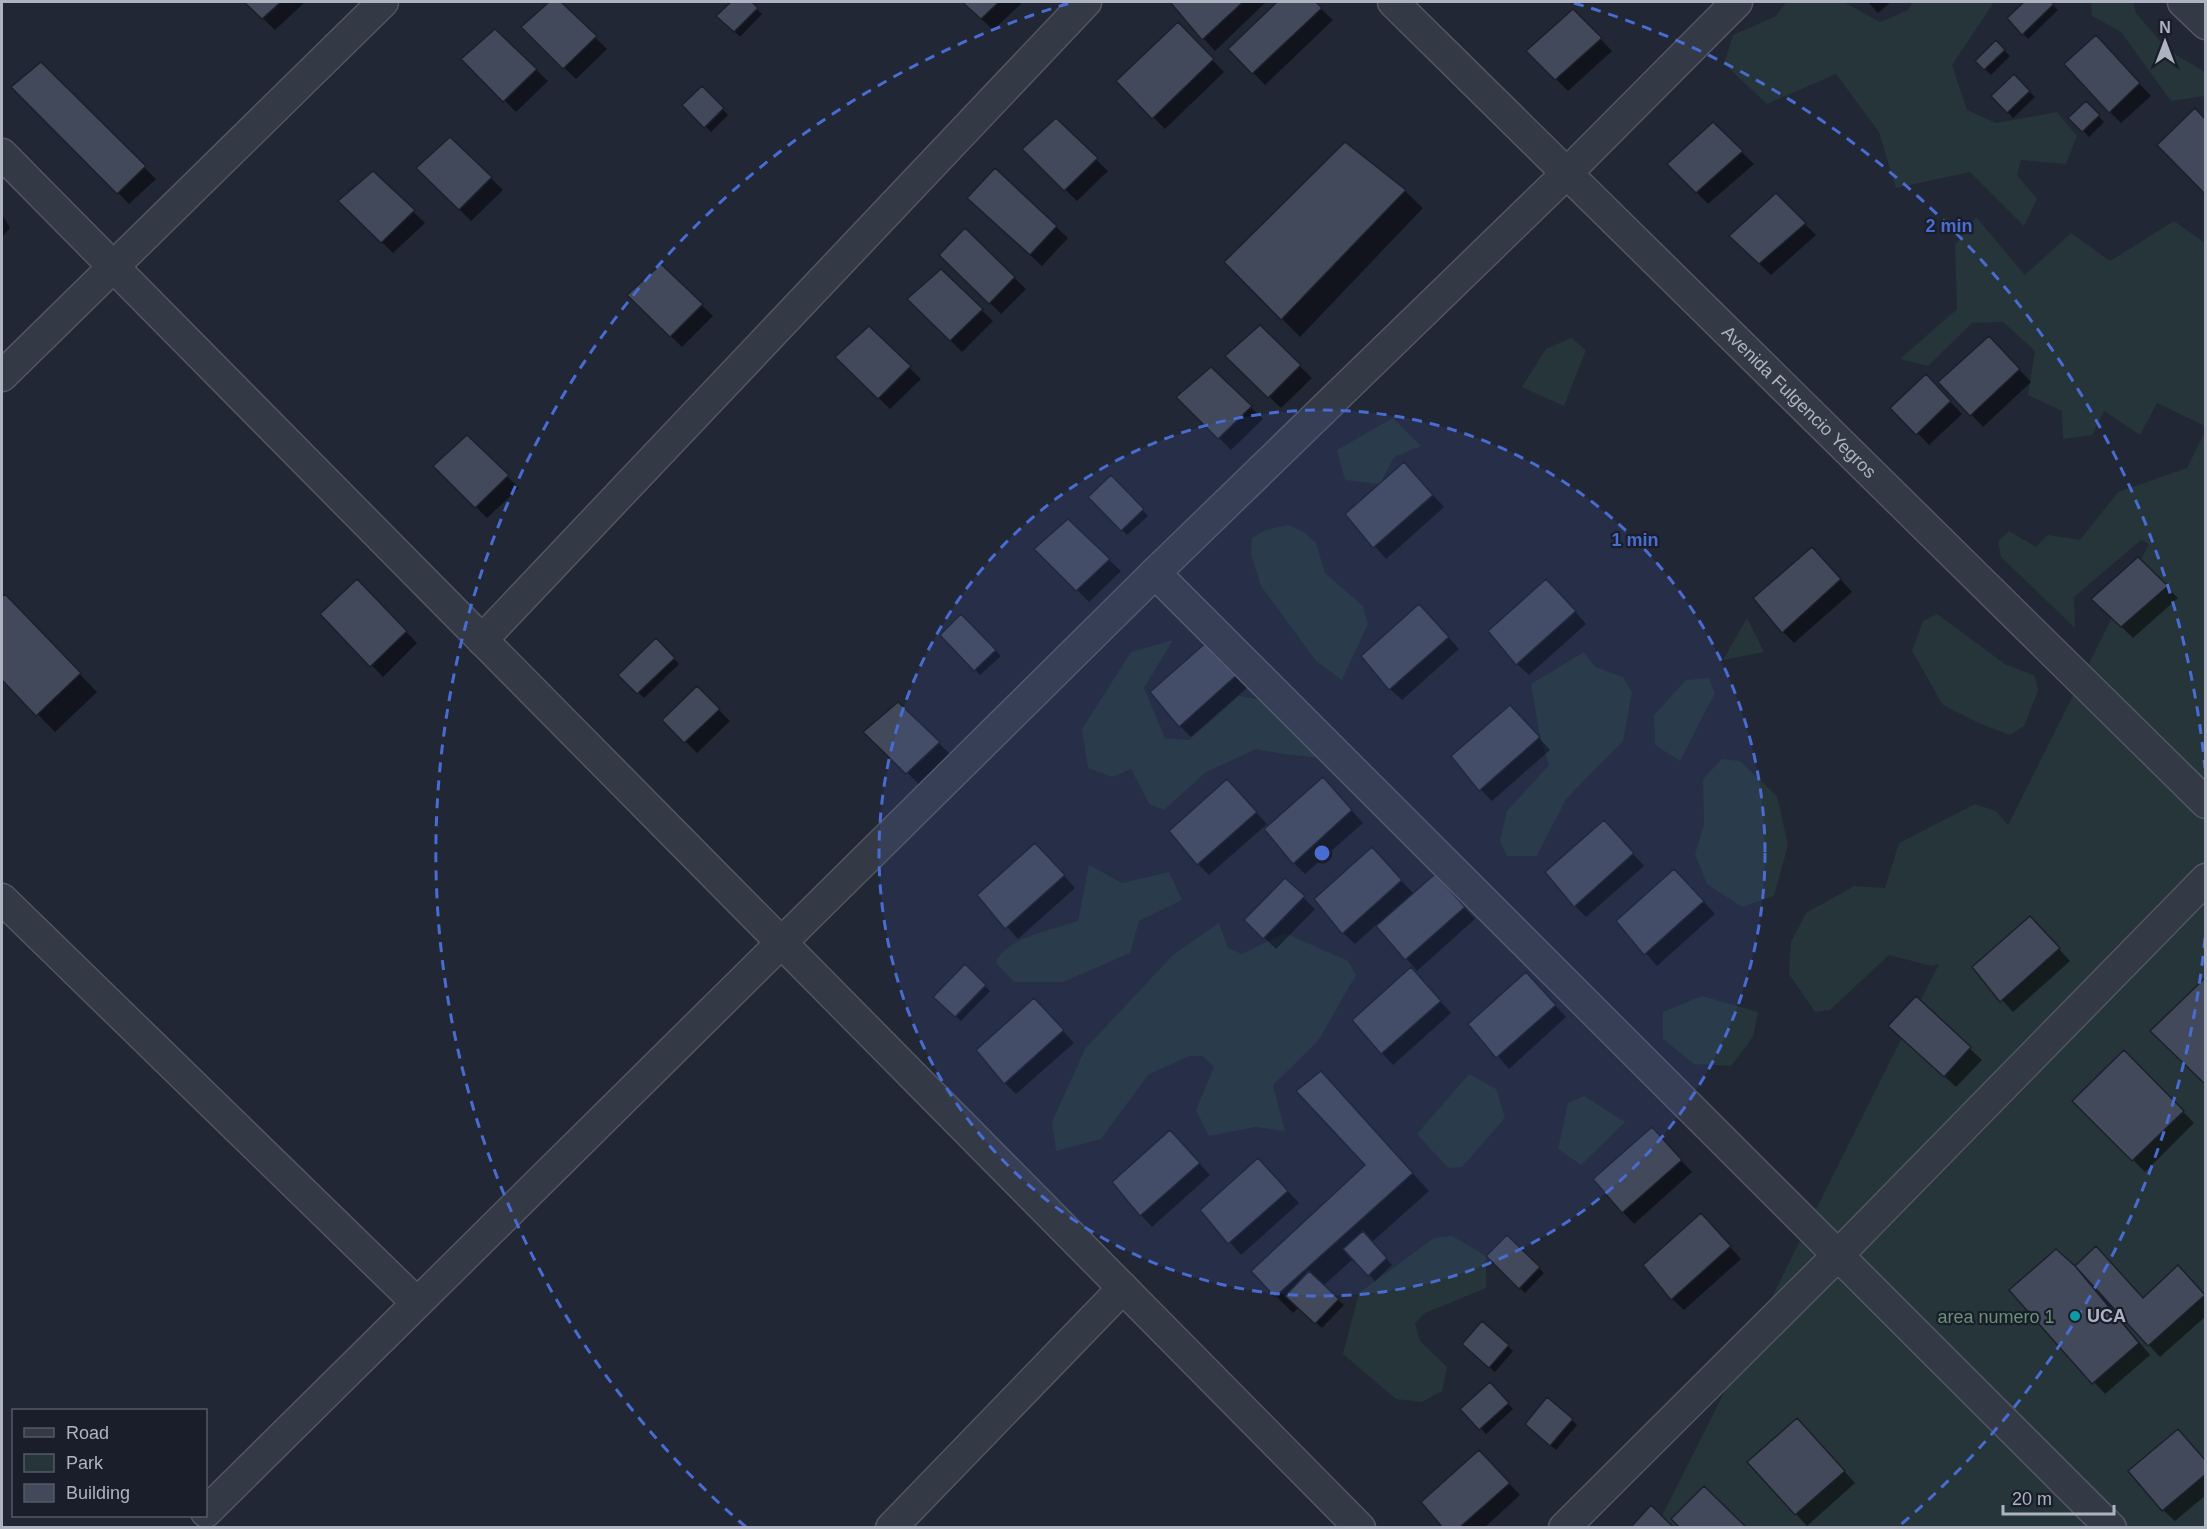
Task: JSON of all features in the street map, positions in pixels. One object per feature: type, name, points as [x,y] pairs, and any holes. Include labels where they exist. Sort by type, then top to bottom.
[{"type":"street","points":[[2,376],[382,2]]},
{"type":"street","points":[[482,640],[1086,2]]},
{"type":"street","name":"Avenida Fulgencio Yegros","points":[[1393,2],[2205,803]]},
{"type":"street","points":[[207,1511],[1155,573],[1566,174],[1737,2]]},
{"type":"street","points":[[2183,2],[2205,24]]},
{"type":"street","points":[[2,154],[1360,1527]]},
{"type":"street","points":[[1155,573],[2110,1527]]},
{"type":"street","points":[[1564,1527],[1838,1256],[2205,879]]},
{"type":"street","points":[[2,899],[417,1303]]},
{"type":"street","points":[[891,1527],[1123,1288]]},
{"type":"green space","points":[[1786,2],[1844,2],[1880,22],[1908,10],[1913,2],[1994,2],[1952,65],[1967,110],[1996,123],[2057,112],[2077,136],[2066,164],[2021,160],[2017,175],[2037,199],[2024,226],[1970,172],[1896,188],[1879,132],[1836,74],[1767,104],[1724,64],[1733,35],[1776,16]]},
{"type":"green space","points":[[2091,2],[2133,2],[2136,13],[2168,50],[2205,72],[2205,96],[2171,101],[2121,32],[2092,16]]},
{"type":"green space","points":[[1976,217],[2025,275],[2071,233],[2110,261],[2174,221],[2205,243],[2205,426],[2157,403],[2140,435],[2104,411],[2092,435],[2063,439],[2062,411],[2028,395],[2035,351],[2003,322],[1972,323],[1928,366],[1900,359],[1957,309],[1955,245]]},
{"type":"green space","points":[[1571,338],[1586,350],[1564,406],[1522,387],[1546,349]]},
{"type":"green space","points":[[1393,418],[1421,446],[1394,457],[1380,484],[1345,480],[1337,450]]},
{"type":"green space","name":"area numero 1","points":[[2205,432],[2205,1527],[1656,1528],[1939,964],[1932,966],[1889,955],[1830,1010],[1815,1012],[1789,974],[1791,942],[1806,913],[1854,886],[1885,888],[1899,843],[1975,804],[1996,811],[2008,825],[2149,544],[2141,540],[2074,597],[2075,628],[2001,557],[1998,541],[2009,531],[2036,547],[2048,535],[2080,540],[2118,492],[2187,468]]},
{"type":"green space","points":[[1288,525],[1304,532],[1316,543],[1325,573],[1363,606],[1368,624],[1342,680],[1316,661],[1261,586],[1251,554],[1252,538],[1266,530]]},
{"type":"green space","points":[[1937,614],[2005,664],[2035,676],[2038,691],[2024,726],[2010,735],[1981,724],[1943,705],[1912,651],[1923,621]]},
{"type":"green space","points":[[1747,618],[1764,652],[1723,660]]},
{"type":"green space","points":[[1173,640],[1144,688],[1165,738],[1189,740],[1239,696],[1285,704],[1322,758],[1256,749],[1206,772],[1164,810],[1149,804],[1131,769],[1112,777],[1088,768],[1082,729],[1131,652]]},
{"type":"green space","points":[[1584,652],[1595,667],[1623,677],[1632,692],[1623,741],[1566,799],[1537,856],[1507,856],[1500,841],[1507,811],[1549,765],[1540,737],[1531,684]]},
{"type":"green space","points":[[1709,678],[1715,693],[1680,761],[1655,745],[1654,715],[1686,680]]},
{"type":"green space","points":[[1722,759],[1740,761],[1777,796],[1788,845],[1774,896],[1742,907],[1707,884],[1695,854],[1704,825],[1703,779]]},
{"type":"green space","points":[[1089,865],[1122,883],[1169,872],[1182,900],[1139,921],[1130,953],[1063,982],[1014,982],[996,963],[1001,954],[1019,941],[1078,921]]},
{"type":"green space","points":[[1219,923],[1228,948],[1242,954],[1285,933],[1348,961],[1356,975],[1318,1041],[1273,1085],[1285,1131],[1255,1127],[1209,1136],[1196,1110],[1214,1067],[1203,1056],[1189,1056],[1148,1075],[1101,1139],[1056,1151],[1052,1122],[1085,1049],[1173,955]]},
{"type":"green space","points":[[1702,996],[1758,1012],[1753,1037],[1731,1066],[1694,1064],[1663,1039],[1663,1012]]},
{"type":"green space","points":[[1469,1074],[1496,1089],[1505,1118],[1462,1167],[1448,1168],[1417,1134]]},
{"type":"green space","points":[[1584,1096],[1625,1122],[1581,1165],[1558,1149],[1568,1103]]},
{"type":"green space","points":[[1452,1236],[1486,1256],[1486,1288],[1425,1313],[1415,1323],[1420,1341],[1447,1367],[1442,1391],[1422,1402],[1396,1399],[1343,1354],[1359,1293],[1434,1238]]},
{"type":"building","points":[[244,2],[281,2],[262,19]]},
{"type":"building","points":[[549,2],[561,2],[597,36],[563,69],[521,27]]},
{"type":"building","points":[[731,2],[752,2],[758,8],[734,32],[716,16]]},
{"type":"building","points":[[962,2],[999,2],[981,19]]},
{"type":"building","points":[[1170,2],[1243,2],[1202,40]]},
{"type":"building","points":[[1277,2],[1316,2],[1322,8],[1252,74],[1228,49]]},
{"type":"building","points":[[2024,2],[2054,4],[2022,35],[2007,18]]},
{"type":"building","points":[[1573,9],[1602,38],[1555,80],[1526,51]]},
{"type":"building","points":[[1178,22],[1214,59],[1152,119],[1116,81]]},
{"type":"building","points":[[495,29],[537,69],[503,102],[461,59]]},
{"type":"building","points":[[2096,35],[2140,83],[2109,113],[2064,64]]},
{"type":"building","points":[[1996,40],[2005,50],[1984,70],[1975,61]]},
{"type":"building","points":[[41,62],[146,166],[117,194],[11,87]]},
{"type":"building","points":[[2014,74],[2030,91],[2007,113],[1991,96]]},
{"type":"building","points":[[702,86],[724,108],[704,128],[682,105]]},
{"type":"building","points":[[2086,101],[2100,115],[2082,132],[2068,118]]},
{"type":"building","points":[[2195,108],[2206,120],[2205,194],[2157,145]]},
{"type":"building","points":[[1056,118],[1098,158],[1064,191],[1022,149]]},
{"type":"building","points":[[1713,122],[1743,151],[1696,193],[1667,164]]},
{"type":"building","points":[[450,137],[492,177],[459,210],[416,168]]},
{"type":"building","points":[[1345,142],[1406,190],[1281,320],[1224,262]]},
{"type":"building","points":[[995,168],[1057,226],[1030,255],[967,198]]},
{"type":"building","points":[[373,171],[415,210],[381,243],[338,201]]},
{"type":"building","points":[[1776,193],[1806,223],[1759,264],[1729,236]]},
{"type":"building","points":[[965,228],[1015,277],[989,304],[939,255]]},
{"type":"building","points":[[661,264],[703,304],[670,337],[627,295]]},
{"type":"building","points":[[941,269],[983,309],[950,341],[907,299]]},
{"type":"building","points":[[1260,325],[1301,365],[1268,398],[1225,356]]},
{"type":"building","points":[[869,326],[911,366],[878,399],[835,357]]},
{"type":"building","points":[[1989,336],[2020,369],[1970,416],[1938,382]]},
{"type":"building","points":[[1211,367],[1252,406],[1218,439],[1176,397]]},
{"type":"building","points":[[1926,374],[1951,401],[1916,435],[1890,408]]},
{"type":"building","points":[[467,435],[509,475],[475,508],[433,466]]},
{"type":"building","points":[[1404,462],[1433,495],[1373,548],[1345,514]]},
{"type":"building","points":[[1111,475],[1144,509],[1121,531],[1088,497]]},
{"type":"building","points":[[1068,519],[1110,559],[1076,591],[1034,549]]},
{"type":"building","points":[[1812,547],[1841,579],[1782,633],[1753,598]]},
{"type":"building","points":[[2138,557],[2168,586],[2121,627],[2091,599]]},
{"type":"building","points":[[357,579],[407,631],[370,667],[320,614]]},
{"type":"building","points":[[1546,579],[1576,611],[1516,665],[1488,631]]},
{"type":"building","points":[[5,594],[81,673],[36,716],[2,680],[2,597]]},
{"type":"building","points":[[1419,604],[1449,637],[1389,690],[1361,656]]},
{"type":"building","points":[[961,614],[996,650],[974,671],[940,635]]},
{"type":"building","points":[[656,638],[675,658],[637,694],[618,675]]},
{"type":"building","points":[[1209,640],[1239,673],[1179,727],[1150,692]]},
{"type":"building","points":[[697,686],[720,709],[684,743],[662,720]]},
{"type":"building","points":[[898,702],[940,742],[906,774],[863,732]]},
{"type":"building","points":[[1510,705],[1540,737],[1479,791],[1451,756]]},
{"type":"building","points":[[1323,777],[1352,810],[1293,864],[1264,829]]},
{"type":"building","points":[[1227,779],[1257,812],[1197,865],[1169,831]]},
{"type":"building","points":[[1604,820],[1634,853],[1574,907],[1545,872]]},
{"type":"building","points":[[1035,843],[1065,875],[1005,929],[977,895]]},
{"type":"building","points":[[1372,847],[1402,880],[1342,934],[1314,899]]},
{"type":"building","points":[[1674,869],[1704,901],[1644,955],[1616,921]]},
{"type":"building","points":[[1435,874],[1465,907],[1405,960],[1376,926]]},
{"type":"building","points":[[1285,878],[1305,896],[1263,939],[1244,920]]},
{"type":"building","points":[[2030,916],[2060,948],[2000,1002],[1972,967]]},
{"type":"building","points":[[965,964],[986,985],[955,1017],[933,997]]},
{"type":"building","points":[[1411,967],[1441,1001],[1381,1054],[1352,1020]]},
{"type":"building","points":[[1526,972],[1556,1005],[1496,1058],[1468,1024]]},
{"type":"building","points":[[2206,977],[2206,1085],[2150,1031]]},
{"type":"building","points":[[1916,996],[1971,1047],[1944,1077],[1888,1026]]},
{"type":"building","points":[[1034,998],[1064,1030],[1004,1084],[976,1050]]},
{"type":"building","points":[[2124,1050],[2184,1111],[2132,1161],[2072,1101]]},
{"type":"building","points":[[1321,1071],[1413,1173],[1275,1297],[1251,1271],[1365,1165],[1296,1091]]},
{"type":"building","points":[[1652,1127],[1682,1160],[1622,1213],[1593,1179]]},
{"type":"building","points":[[1170,1130],[1200,1163],[1140,1216],[1112,1182]]},
{"type":"building","points":[[1258,1158],[1288,1191],[1228,1244],[1200,1210]]},
{"type":"building","points":[[1701,1213],[1731,1246],[1671,1300],[1643,1265]]},
{"type":"building","points":[[1363,1231],[1387,1258],[1368,1276],[1343,1249]]},
{"type":"building","points":[[1507,1235],[1540,1267],[1519,1289],[1486,1256]]},
{"type":"building","name":"UCA","points":[[2096,1246],[2143,1298],[2178,1265],[2205,1295],[2148,1346],[2075,1266]]},
{"type":"building","name":"UCA","points":[[2056,1249],[2075,1266],[2139,1343],[2092,1384],[2009,1290]]},
{"type":"building","points":[[1309,1271],[1339,1299],[1315,1324],[1285,1296]]},
{"type":"building","points":[[1482,1321],[1509,1345],[1489,1368],[1462,1344]]},
{"type":"building","points":[[1490,1382],[1509,1403],[1479,1430],[1460,1409]]},
{"type":"building","points":[[1547,1397],[1573,1419],[1550,1446],[1525,1424]]},
{"type":"building","points":[[1797,1418],[1845,1471],[1795,1515],[1747,1462]]},
{"type":"building","points":[[2178,1429],[2206,1461],[2206,1474],[2162,1511],[2128,1471]]},
{"type":"building","points":[[1479,1450],[1510,1483],[1459,1528],[1443,1528],[1421,1502]]},
{"type":"building","points":[[1704,1486],[1747,1528],[1680,1528],[1671,1519]]},
{"type":"building","points":[[1651,1505],[1674,1528],[1630,1528]]},
{"type":"place","name":"UCA","points":[[2075,1316]]}]
